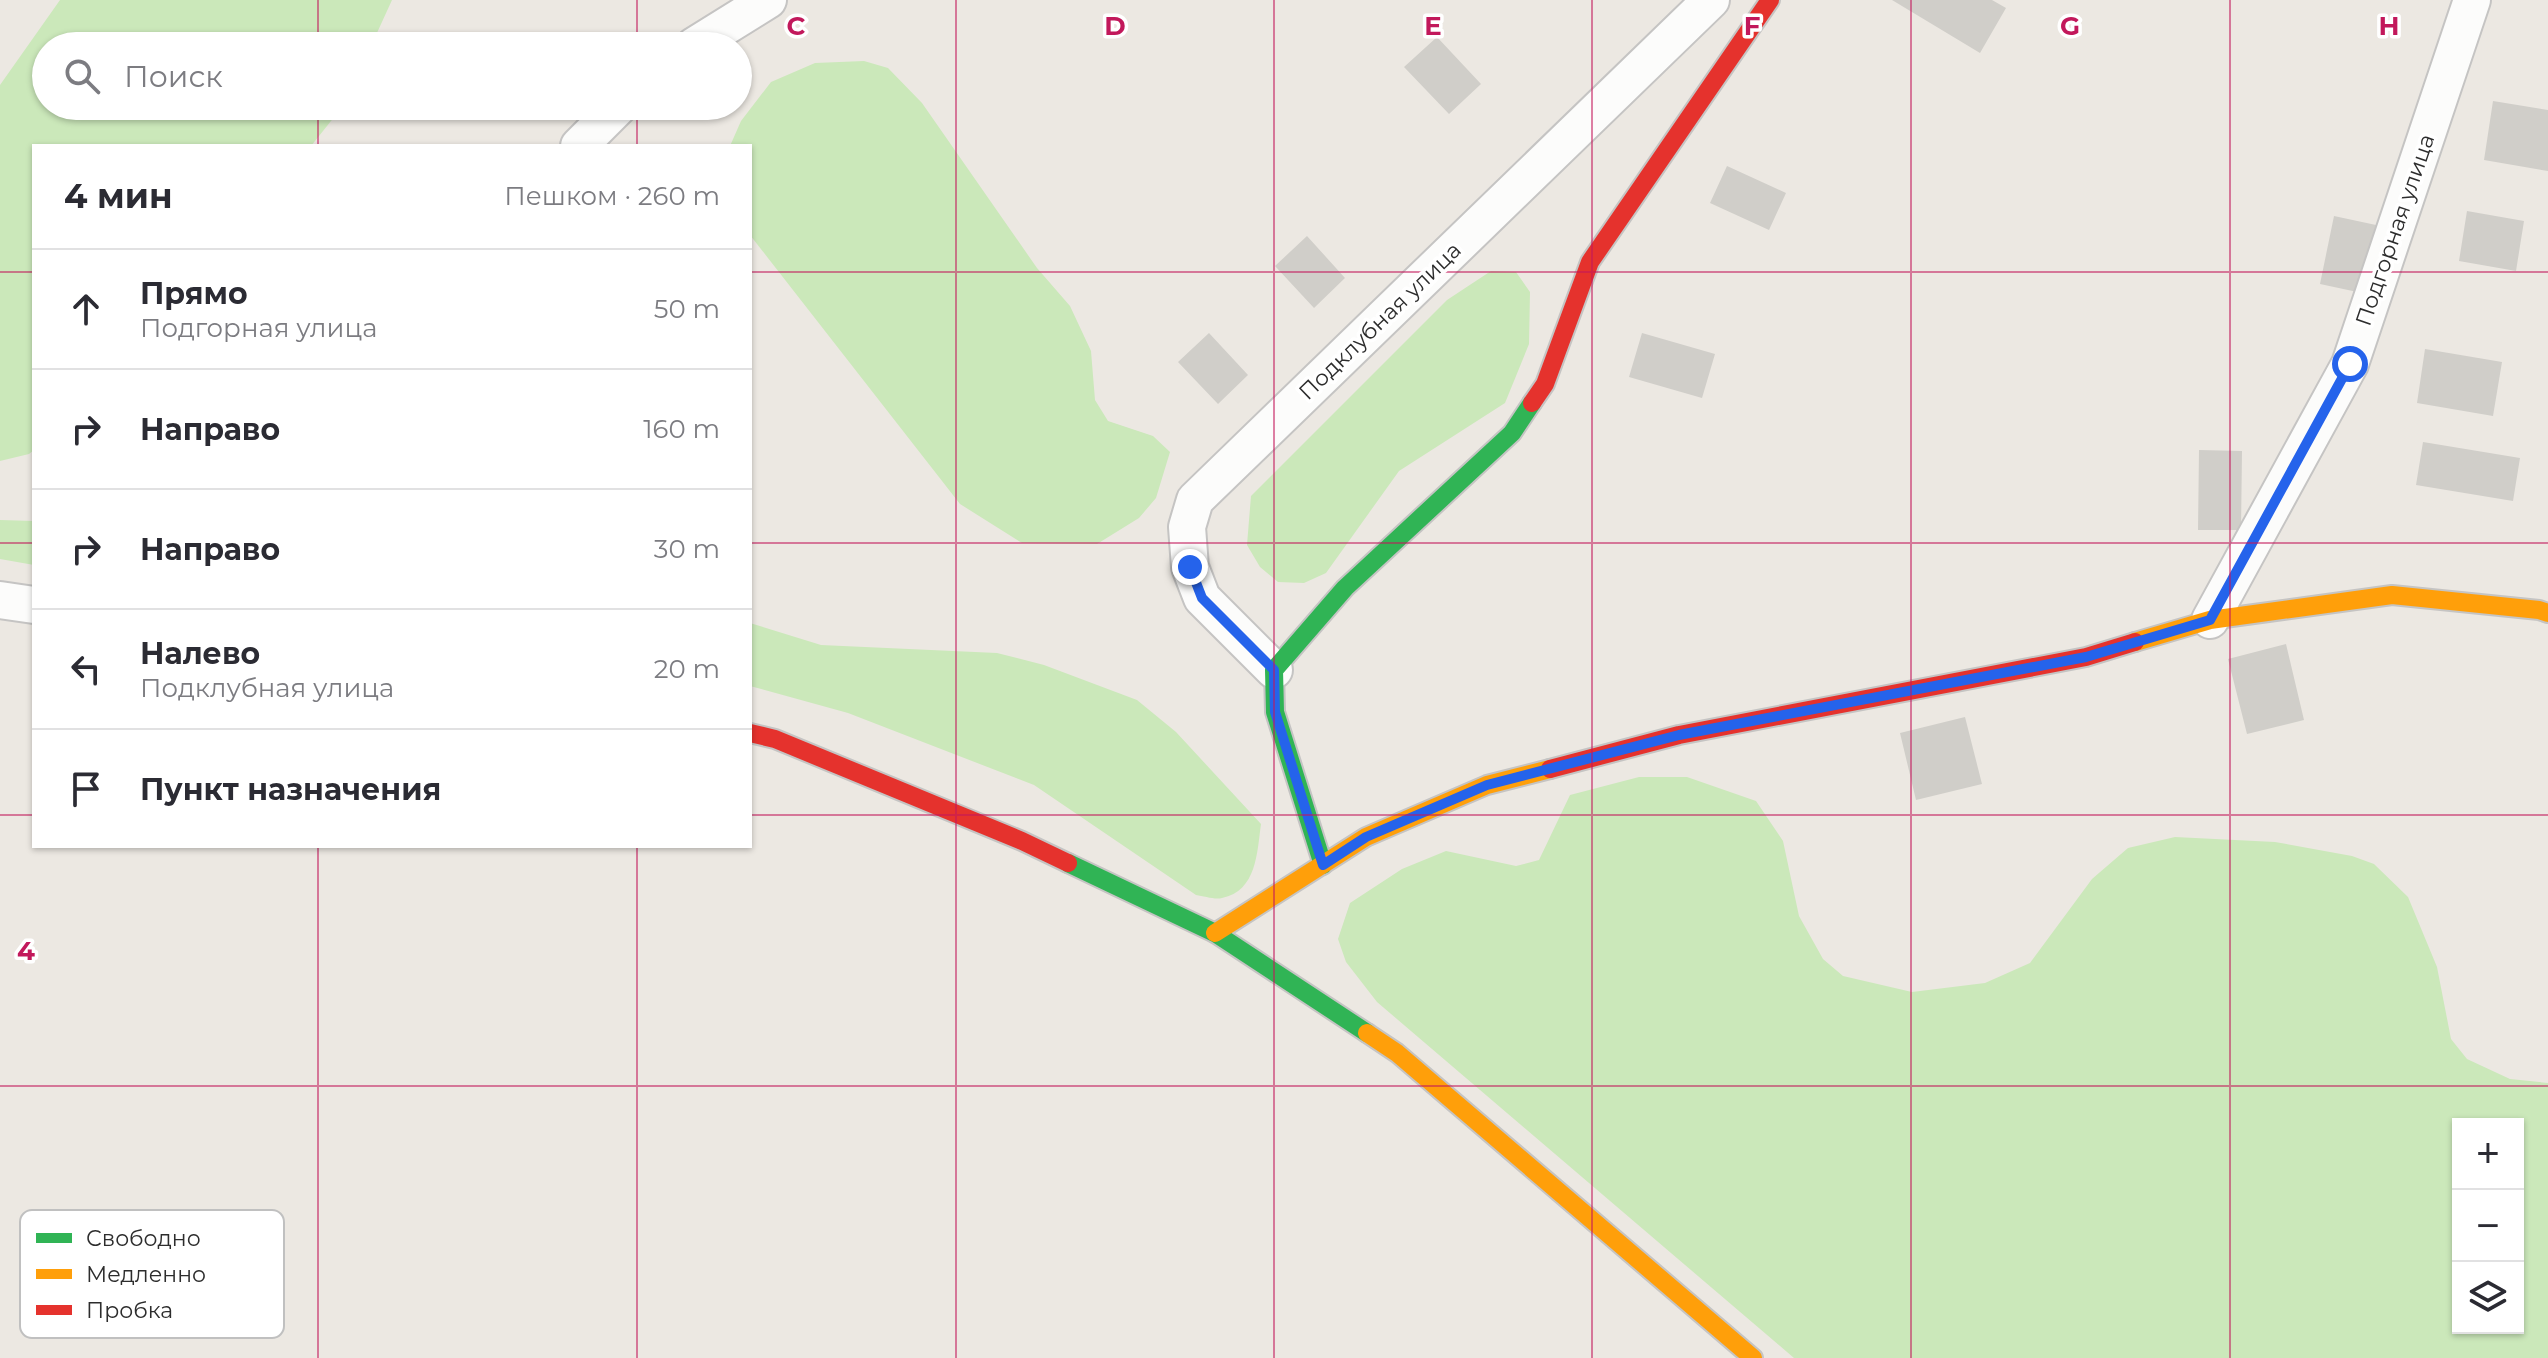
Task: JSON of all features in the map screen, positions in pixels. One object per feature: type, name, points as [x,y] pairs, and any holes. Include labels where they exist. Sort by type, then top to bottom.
[{"type":"street","points":[[717,32],[768,0]]},
{"type":"street","name":"Подклубная улица","points":[[1274,670],[1202,598],[1190,567],[1187,527],[1195,500],[1711,0]]},
{"type":"street","points":[[1323,865],[1275,712],[1274,670],[1345,588],[1512,433],[1545,384],[1590,262],[1770,0]]},
{"type":"street","name":"Подгорная улица","points":[[2210,620],[2350,364],[2472,0]]},
{"type":"street","points":[[581,144],[605,120]]},
{"type":"street","points":[[1215,933],[1366,837],[1487,785],[1679,735],[2086,657],[2210,620],[2392,595],[2548,613]]},
{"type":"street","points":[[0,600],[32,605]]},
{"type":"street","points":[[752,733],[775,739],[1022,841],[1215,933],[1397,1053],[1753,1358]]},
{"type":"green space","points":[[60,0],[392,0],[377,32],[37,32]]},
{"type":"green space","points":[[32,40],[32,120],[332,120],[313,144],[32,144],[32,452],[0,461],[0,85]]},
{"type":"green space","points":[[864,61],[888,68],[922,103],[1037,268],[1070,306],[1091,351],[1095,400],[1108,421],[1153,436],[1170,452],[1156,498],[1139,518],[1097,544],[1022,543],[960,504],[752,238],[752,144],[731,144],[742,120],[752,120],[752,107],[771,82],[815,63]]},
{"type":"green space","points":[[1491,271],[1516,272],[1530,292],[1529,344],[1505,403],[1399,471],[1326,573],[1304,583],[1278,582],[1260,567],[1247,545],[1251,496],[1447,300]]},
{"type":"green space","points":[[0,520],[32,521],[32,565],[0,559]]},
{"type":"green space","points":[[752,624],[821,645],[997,653],[1044,665],[1137,700],[1176,732],[1261,824],[1253,869],[1249,879],[1234,894],[1222,898],[1196,895],[1034,785],[848,713],[752,687]]},
{"type":"green space","points":[[1639,777],[1687,777],[1756,801],[1783,841],[1799,916],[1823,959],[1843,976],[1912,992],[1985,983],[2030,963],[2092,879],[2128,848],[2175,837],[2275,842],[2352,856],[2374,864],[2408,897],[2437,967],[2451,1039],[2467,1059],[2510,1079],[2548,1083],[2548,1358],[1794,1358],[1377,1002],[1346,962],[1338,939],[1350,903],[1402,869],[1446,851],[1516,866],[1539,860],[1570,795]]},
{"type":"building","points":[[1892,0],[1992,0],[2006,8],[1980,53]]},
{"type":"building","points":[[1437,37],[1481,84],[1449,114],[1404,67]]},
{"type":"building","points":[[2493,101],[2548,110],[2548,171],[2484,160]]},
{"type":"building","points":[[1727,166],[1786,193],[1769,230],[1710,203]]},
{"type":"building","points":[[2467,211],[2524,221],[2516,271],[2459,261]]},
{"type":"building","points":[[2334,216],[2376,225],[2362,293],[2320,284]]},
{"type":"building","points":[[1307,236],[1345,278],[1314,308],[1275,266]]},
{"type":"building","points":[[1209,333],[1248,375],[1218,404],[1178,362]]},
{"type":"building","points":[[1642,333],[1715,354],[1702,398],[1629,377]]},
{"type":"building","points":[[2425,349],[2502,362],[2493,416],[2417,403]]},
{"type":"building","points":[[2423,442],[2520,458],[2513,501],[2416,485]]},
{"type":"building","points":[[2199,450],[2242,451],[2241,530],[2198,530]]},
{"type":"building","points":[[2286,644],[2304,720],[2247,734],[2228,659]]},
{"type":"building","points":[[1965,717],[1982,784],[1916,800],[1900,733]]},
{"type":"traffic: fast","points":[[1323,865],[1275,712],[1274,670],[1345,588],[1512,433],[1532,403]]},
{"type":"traffic: fast","points":[[1068,863],[1215,933],[1367,1033]]},
{"type":"traffic: slow","points":[[2135,642],[2210,620],[2392,595],[2548,613]]},
{"type":"traffic: slow","points":[[1215,933],[1366,837],[1487,785],[1550,769]]},
{"type":"traffic: slow","points":[[1367,1033],[1397,1053],[1753,1358]]},
{"type":"traffic: jam","points":[[1532,403],[1545,384],[1590,262],[1770,0]]},
{"type":"traffic: jam","points":[[1550,769],[1679,735],[2086,657],[2135,642]]},
{"type":"traffic: jam","points":[[752,733],[775,739],[1068,863]]},
{"type":"route","points":[[1190,567],[1202,598],[1274,670],[1275,712],[1323,865],[1366,837],[1487,785],[1679,735],[2086,657],[2210,620],[2350,364]]}]
